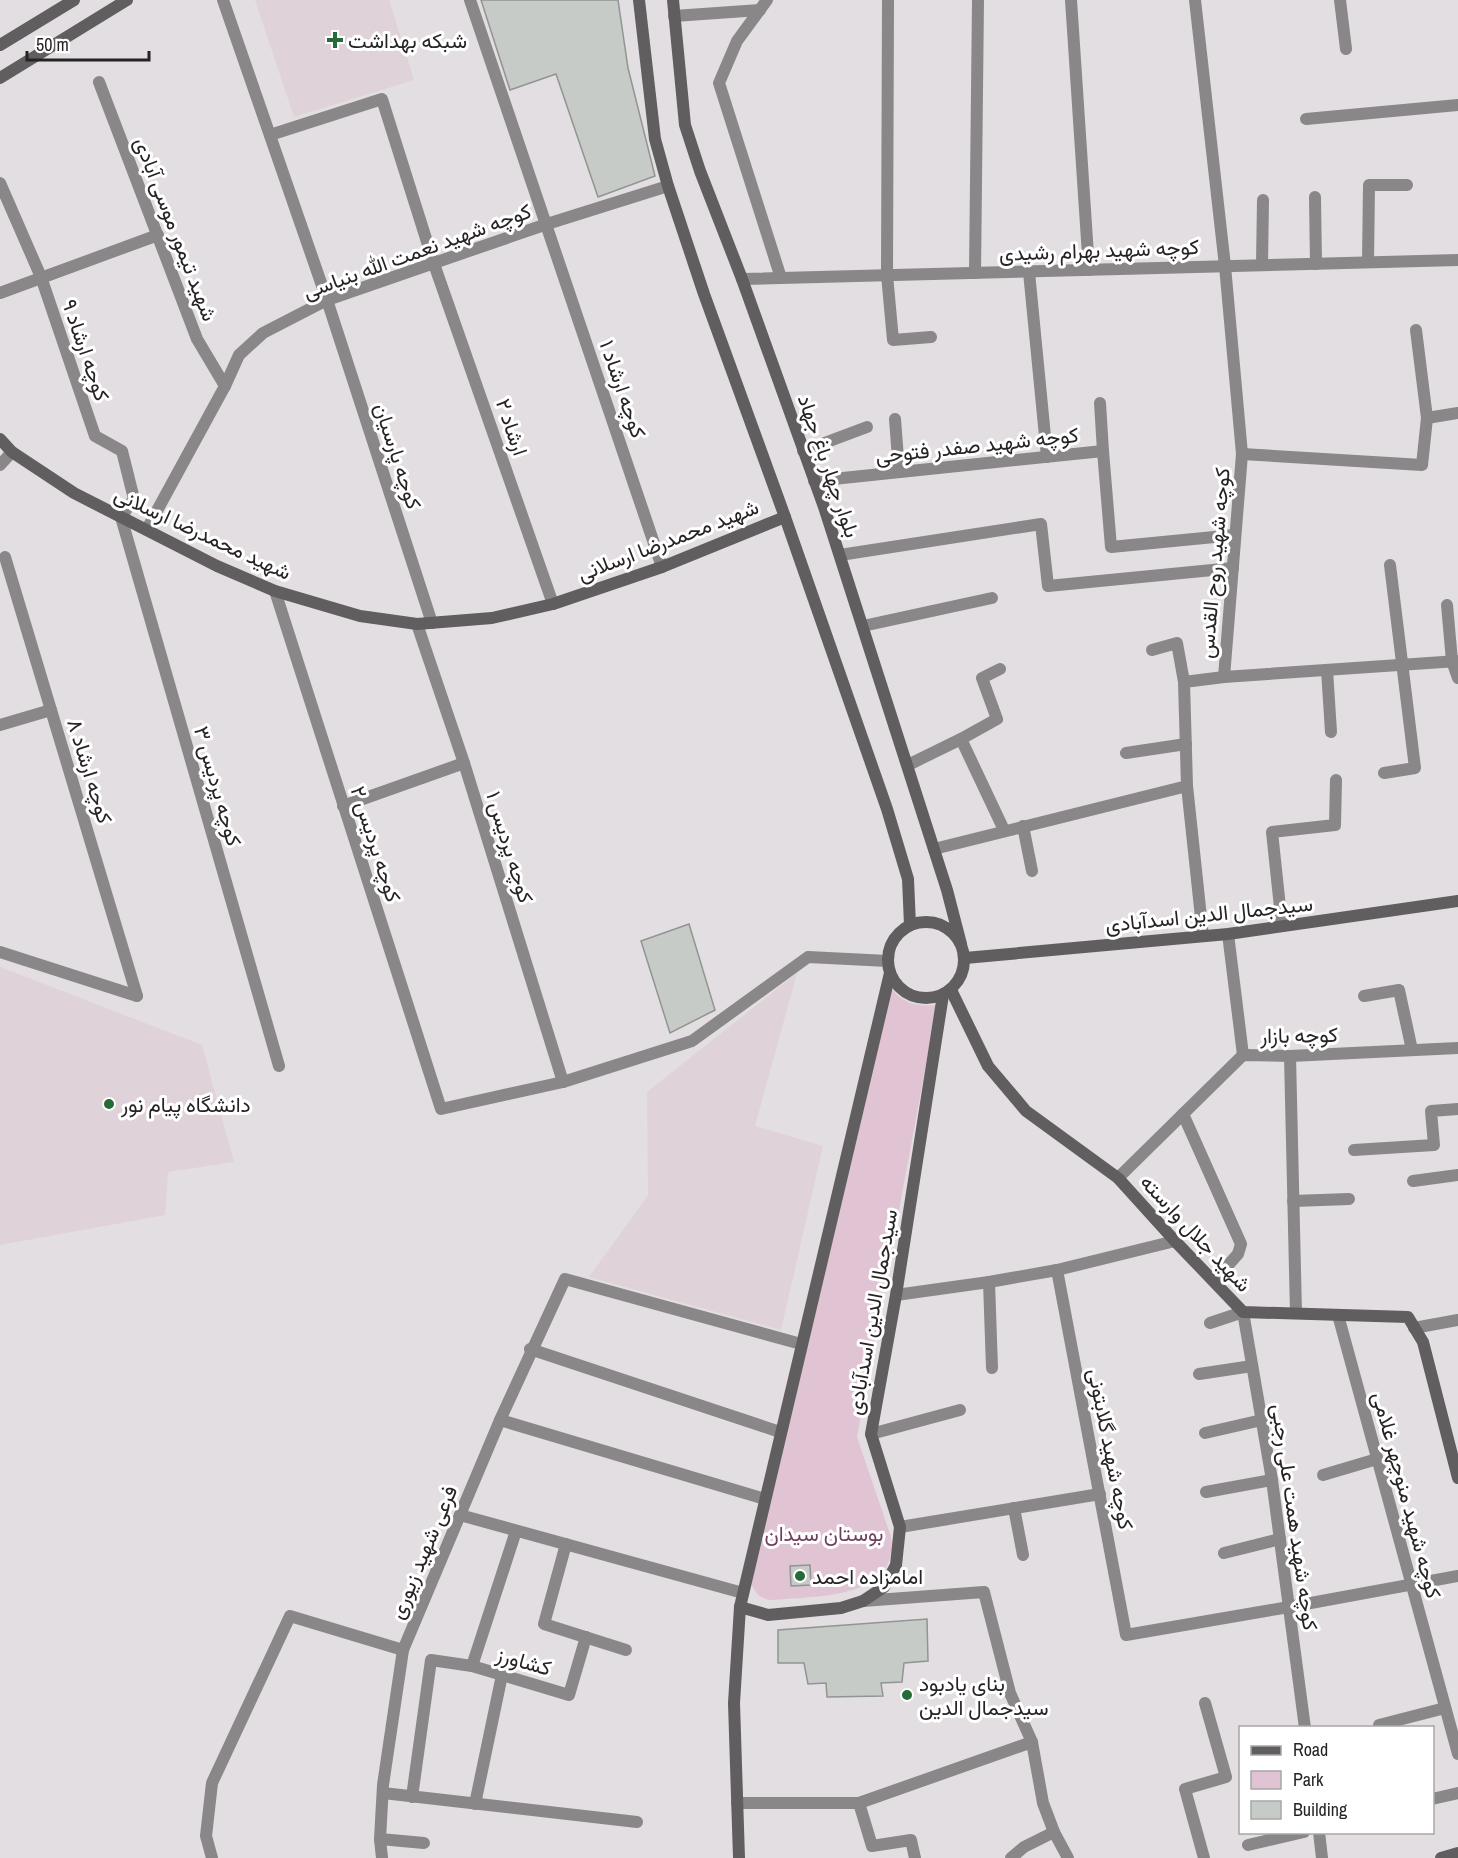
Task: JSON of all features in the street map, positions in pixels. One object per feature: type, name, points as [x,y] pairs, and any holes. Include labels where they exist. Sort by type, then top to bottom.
[{"type":"street","points":[[0,45],[74,0]]},
{"type":"street","points":[[0,78],[127,0]]},
{"type":"street","name":"کوچه پارسیان","points":[[223,0],[327,300],[432,623]]},
{"type":"street","name":"کوچه ارشاد ۱","points":[[470,0],[662,567]]},
{"type":"street","points":[[639,0],[655,139],[668,186],[704,294],[887,809],[908,879],[910,925]]},
{"type":"street","name":"بلوار چهار باغ جهاد","points":[[673,0],[685,125],[840,555],[947,890],[961,944]]},
{"type":"street","points":[[888,0],[888,275],[893,340],[931,337]]},
{"type":"street","points":[[975,273],[978,0]]},
{"type":"street","points":[[1071,0],[1089,270]]},
{"type":"street","name":"کوچه شهید روح القدس","points":[[1195,0],[1225,266],[1242,454],[1224,677],[1184,682],[1187,786],[1203,936]]},
{"type":"street","points":[[1340,0],[1346,50]]},
{"type":"street","points":[[674,15],[764,5]]},
{"type":"street","points":[[764,5],[737,41],[719,83],[781,278]]},
{"type":"street","name":"شهید تیمور موسی آبادی","points":[[99,82],[197,339],[225,386]]},
{"type":"street","name":"ارشاد ۲","points":[[270,135],[382,99],[434,264],[553,604]]},
{"type":"street","points":[[1306,119],[1458,105]]},
{"type":"street","name":"کوچه ارشاد ۹","points":[[0,183],[41,277],[95,436],[122,451],[134,499],[121,517]]},
{"type":"street","points":[[1368,262],[1369,185],[1407,185]]},
{"type":"street","name":"کوچه شهید نعمت الله بنیاسی","points":[[147,529],[225,386],[239,355],[263,333],[327,300],[547,224],[668,186]]},
{"type":"street","points":[[1315,197],[1316,264]]},
{"type":"street","points":[[1262,265],[1263,200]]},
{"type":"street","points":[[0,292],[158,235]]},
{"type":"street","name":"کوچه شهید بهرام رشیدی","points":[[742,279],[1458,260]]},
{"type":"street","points":[[1029,272],[1047,457]]},
{"type":"street","points":[[1242,454],[1422,465],[1427,418],[1416,330]]},
{"type":"street","points":[[1100,403],[1103,451]]},
{"type":"street","points":[[1427,418],[1458,413]]},
{"type":"street","points":[[895,419],[899,472]]},
{"type":"street","points":[[803,450],[867,427]]},
{"type":"street","name":"شهید محمدرضا ارسلانی","points":[[0,439],[12,452],[74,493],[217,566],[275,591],[360,616],[417,624],[492,618],[553,604],[662,567],[785,517]]},
{"type":"street","name":"کوچه شهید صفدر فتوحی","points":[[814,481],[1103,451],[1112,547],[1235,535]]},
{"type":"street","points":[[0,465],[12,452]]},
{"type":"street","name":"کوچه پردیس ۳","points":[[121,517],[279,1066]]},
{"type":"street","points":[[840,555],[1041,524],[1048,586],[1233,568]]},
{"type":"street","name":"کوچه ارشاد ۸","points":[[0,952],[137,996],[5,558]]},
{"type":"street","points":[[1384,773],[1415,768],[1390,565]]},
{"type":"street","name":"کوچه پردیس ۲","points":[[275,591],[441,1109],[563,1082]]},
{"type":"street","points":[[863,626],[992,598]]},
{"type":"street","points":[[1447,605],[1458,678]]},
{"type":"street","name":"کوچه پردیس ۱","points":[[417,624],[464,763],[563,1082]]},
{"type":"street","points":[[1152,650],[1177,643],[1184,682]]},
{"type":"street","points":[[1224,677],[1455,661]]},
{"type":"street","points":[[908,765],[997,719],[982,678],[1000,669]]},
{"type":"street","points":[[1327,670],[1331,732]]},
{"type":"street","points":[[0,725],[51,710]]},
{"type":"street","points":[[961,739],[1004,830]]},
{"type":"street","points":[[1126,753],[1186,744]]},
{"type":"street","points":[[343,806],[464,763]]},
{"type":"street","points":[[1282,926],[1272,832],[1335,825],[1336,780]]},
{"type":"street","points":[[934,849],[1187,786]]},
{"type":"street","points":[[1023,826],[1032,871]]},
{"type":"street","name":"سیدجمال الدین اسدآبادی","points":[[964,958],[1228,934],[1458,901]]},
{"type":"street","points":[[739,1858],[734,1703],[740,1607],[889,967],[889,950],[893,940],[900,932],[910,925],[921,922],[939,924],[954,934],[961,944],[964,958],[963,973],[947,992],[931,999],[912,996],[896,985],[889,967]]},
{"type":"street","points":[[1228,934],[1243,1054]]},
{"type":"street","points":[[563,1082],[692,1041],[808,957],[889,967]]},
{"type":"street","points":[[1364,996],[1399,990],[1412,1050]]},
{"type":"street","name":"سیدجمال الدین اسدآبادی","points":[[740,1607],[768,1615],[841,1608],[863,1601],[884,1587],[896,1565],[900,1527],[871,1434],[947,992]]},
{"type":"street","name":"شهید جلال وارسته","points":[[947,992],[988,1066],[1026,1111],[1119,1178],[1175,1242],[1243,1312],[1408,1317],[1414,1329]]},
{"type":"street","name":"کوچه بازار","points":[[1119,1178],[1243,1054],[1290,1056],[1458,1048]]},
{"type":"street","points":[[1290,1056],[1296,1313]]},
{"type":"street","points":[[1354,1150],[1434,1144],[1431,1111],[1458,1109]]},
{"type":"street","points":[[1183,1114],[1241,1244],[1238,1254],[1214,1281]]},
{"type":"street","points":[[1413,1181],[1458,1175]]},
{"type":"street","points":[[1293,1201],[1349,1199]]},
{"type":"street","points":[[896,1295],[1057,1270],[1175,1242]]},
{"type":"street","name":"کوچه شهید گلابتونی","points":[[1057,1270],[1125,1635],[1289,1608]]},
{"type":"street","name":"فرعی شهید زیوری","points":[[382,1858],[380,1839],[383,1793],[403,1650],[500,1420],[565,1278],[801,1344]]},
{"type":"street","points":[[989,1282],[992,1368]]},
{"type":"street","points":[[1210,1323],[1243,1312]]},
{"type":"street","name":"کوچه شهید همت علی رجبی","points":[[1243,1312],[1272,1480],[1305,1726]]},
{"type":"street","name":"کوچه شهید منوچهر غلامی","points":[[1338,1315],[1458,1754]]},
{"type":"street","points":[[1457,1474],[1423,1342],[1414,1329],[1458,1320]]},
{"type":"street","points":[[531,1350],[780,1432]]},
{"type":"street","points":[[1199,1374],[1252,1366]]},
{"type":"street","points":[[871,1434],[960,1410]]},
{"type":"street","points":[[500,1420],[765,1499]]},
{"type":"street","points":[[1205,1433],[1262,1420]]},
{"type":"street","points":[[1323,1475],[1377,1459]]},
{"type":"street","points":[[1206,1492],[1272,1480]]},
{"type":"street","points":[[900,1527],[1100,1494]]},
{"type":"street","points":[[1014,1509],[1023,1555]]},
{"type":"street","points":[[460,1515],[743,1593]]},
{"type":"street","name":"کشاورز","points":[[516,1531],[472,1666],[569,1695],[585,1637]]},
{"type":"street","points":[[1224,1553],[1280,1539]]},
{"type":"street","points":[[566,1544],[544,1624],[627,1650]]},
{"type":"street","points":[[1289,1608],[1458,1576]]},
{"type":"street","points":[[863,1601],[984,1592],[1010,1693],[1032,1742],[1043,1803],[1054,1832],[1068,1858]]},
{"type":"street","points":[[212,1858],[206,1836],[212,1783],[290,1616],[403,1650]]},
{"type":"street","points":[[412,1797],[431,1660],[472,1666]]},
{"type":"street","points":[[475,1804],[502,1675]]},
{"type":"street","points":[[1204,1858],[1185,1789],[1226,1777],[1205,1703]]},
{"type":"street","points":[[1379,1725],[1445,1708]]},
{"type":"street","points":[[737,1803],[859,1803],[1032,1742]]},
{"type":"street","points":[[383,1793],[637,1822]]},
{"type":"street","points":[[1434,1799],[1458,1793]]},
{"type":"street","points":[[859,1803],[872,1846],[911,1840],[915,1858]]},
{"type":"street","points":[[1011,1858],[1024,1847],[1054,1832]]},
{"type":"street","points":[[1248,1845],[1299,1834]]},
{"type":"street","points":[[1319,1834],[1322,1858]]},
{"type":"street","points":[[380,1839],[424,1843]]},
{"type":"street","points":[[1441,1858],[1458,1853]]},
{"type":"shaded area","name":"شبکه بهداشت","points":[[255,0],[389,0],[414,80],[294,117]]},
{"type":"shaded area","name":"دانشگاه پیام نور","points":[[0,967],[202,1045],[234,1162],[168,1172],[165,1215],[0,1245]]},
{"type":"shaded area","points":[[797,973],[755,1126],[823,1146],[781,1330],[589,1277],[648,1195],[647,1092]]},
{"type":"green space","name":"بوستان سیدان","points":[[890,987],[905,1001],[937,1005],[857,1437],[891,1537],[890,1558],[882,1573],[868,1584],[850,1591],[771,1600],[760,1596],[749,1580]]},
{"type":"building","points":[[481,0],[618,0],[628,68],[655,176],[598,197],[556,74],[510,90]]},
{"type":"building","points":[[689,924],[715,1010],[670,1033],[641,941]]},
{"type":"building","name":"امامزاده احمد","points":[[810,1565],[811,1585],[791,1586],[790,1566]]},
{"type":"building","points":[[927,1619],[928,1661],[904,1663],[902,1682],[881,1683],[883,1696],[827,1697],[826,1683],[808,1684],[804,1663],[778,1663],[778,1630]]},
{"type":"place","name":"شبکه بهداشت","points":[[335,40]]},
{"type":"place","name":"دانشگاه پیام نور","points":[[109,1104]]},
{"type":"place","name":"امامزاده احمد","points":[[800,1576]]},
{"type":"place","name":"بنای یادبود سیدجمال الدین","points":[[907,1695]]}]
